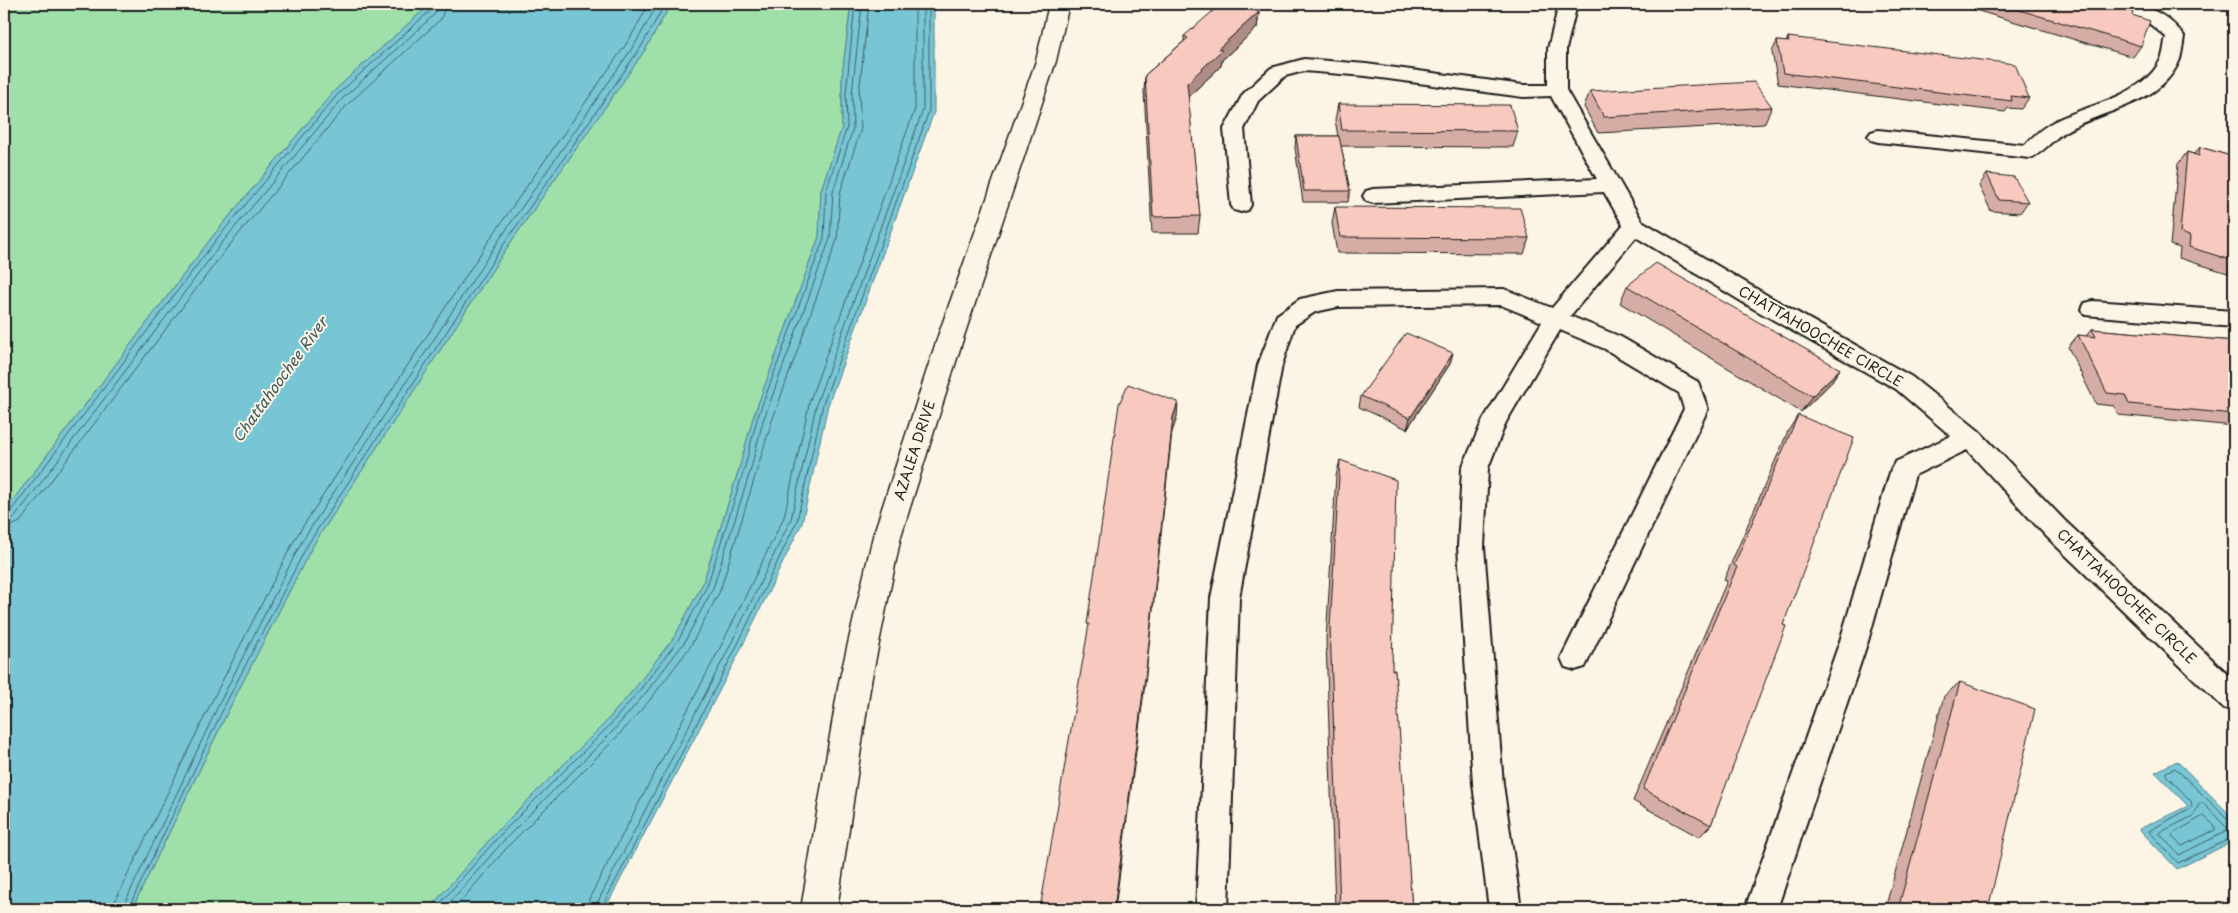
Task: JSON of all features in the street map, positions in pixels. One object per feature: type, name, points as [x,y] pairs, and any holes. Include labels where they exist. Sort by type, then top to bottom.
[{"type":"street","name":"AZALEA DRIVE","points":[[818,909],[855,682],[888,536],[952,333],[1046,61],[1059,4]]},
{"type":"street","points":[[1240,205],[1234,129],[1250,98],[1278,72],[1304,65],[1366,70],[1523,91],[1557,90],[1557,49],[1568,4]]},
{"type":"street","points":[[1878,136],[2030,152],[2038,141],[2049,132],[2126,99],[2151,84],[2169,62],[2175,36],[2166,24],[2149,14],[2122,4]]},
{"type":"street","name":"CHATTAHOOCHEE CIRCLE","points":[[1557,90],[1634,226],[1762,303],[1904,383],[1970,438],[2056,528],[2234,699]]},
{"type":"street","points":[[1373,196],[1610,185]]},
{"type":"street","points":[[1505,909],[1488,784],[1472,556],[1475,468],[1494,420],[1534,357],[1555,319],[1634,226]]},
{"type":"street","points":[[1212,909],[1225,598],[1270,365],[1285,321],[1308,305],[1338,299],[1504,297],[1613,343],[1690,388],[1696,410],[1575,658]]},
{"type":"street","points":[[2093,309],[2234,319]]},
{"type":"street","points":[[1761,909],[1854,641],[1904,469],[1970,438]]},
{"type":"green space","points":[[4,4],[430,4],[335,90],[212,237],[4,512]]},
{"type":"green space","points":[[671,4],[851,4],[842,76],[842,127],[821,190],[819,237],[753,418],[703,583],[675,636],[605,723],[498,830],[429,909],[132,909],[232,703],[312,547],[506,249],[645,50]]},
{"type":"water","name":"Chattahoochee River","points":[[430,4],[671,4],[645,50],[506,249],[312,547],[232,703],[132,909],[4,909],[4,512],[212,237],[335,90]]},
{"type":"water","points":[[851,4],[934,4],[934,112],[828,405],[802,523],[738,655],[605,909],[429,909],[498,830],[605,723],[635,688],[675,636],[703,583],[753,418],[819,237],[821,190],[842,127],[842,76]]},
{"type":"water","points":[[2177,761],[2234,819],[2234,841],[2177,869],[2139,829],[2188,806],[2155,772]]},
{"type":"building","points":[[1221,4],[1237,4],[1259,12],[1218,49],[1222,50],[1187,83],[1200,216],[1153,217],[1145,75],[1188,38],[1184,36]]},
{"type":"building","points":[[1999,4],[2106,4],[2133,12],[2132,15],[2150,21],[2141,46]]},
{"type":"building","points":[[1788,37],[2015,64],[2029,98],[2011,96],[2012,101],[1783,73],[1777,41],[1789,42]]},
{"type":"building","points":[[1754,82],[1772,107],[1604,117],[1590,91]]},
{"type":"building","points":[[1338,104],[1510,105],[1518,131],[1342,130]]},
{"type":"building","points":[[1296,136],[1339,136],[1350,191],[1304,191]]},
{"type":"building","points":[[2200,147],[2234,157],[2234,261],[2189,247],[2190,236],[2180,233],[2187,152],[2199,156]]},
{"type":"building","points":[[1987,174],[2014,177],[2028,202],[1999,200]]},
{"type":"building","points":[[1335,207],[1520,208],[1529,238],[1340,237]]},
{"type":"building","points":[[1656,263],[1840,369],[1812,396],[1627,286]]},
{"type":"building","points":[[2092,329],[2234,341],[2234,414],[2129,404],[2125,395],[2107,393],[2078,335],[2096,337]]},
{"type":"building","points":[[1406,333],[1453,353],[1410,418],[1361,396]]},
{"type":"building","points":[[1128,384],[1178,402],[1173,417],[1146,670],[1114,909],[1040,909],[1089,624],[1087,624],[1119,404]]},
{"type":"building","points":[[1798,415],[1854,438],[1783,625],[1786,626],[1711,825],[1643,789],[1737,567],[1734,565]]},
{"type":"building","points":[[1340,460],[1396,480],[1392,670],[1395,670],[1412,909],[1340,909],[1330,626]]},
{"type":"building","points":[[1960,682],[2035,709],[1988,909],[1898,909]]}]
